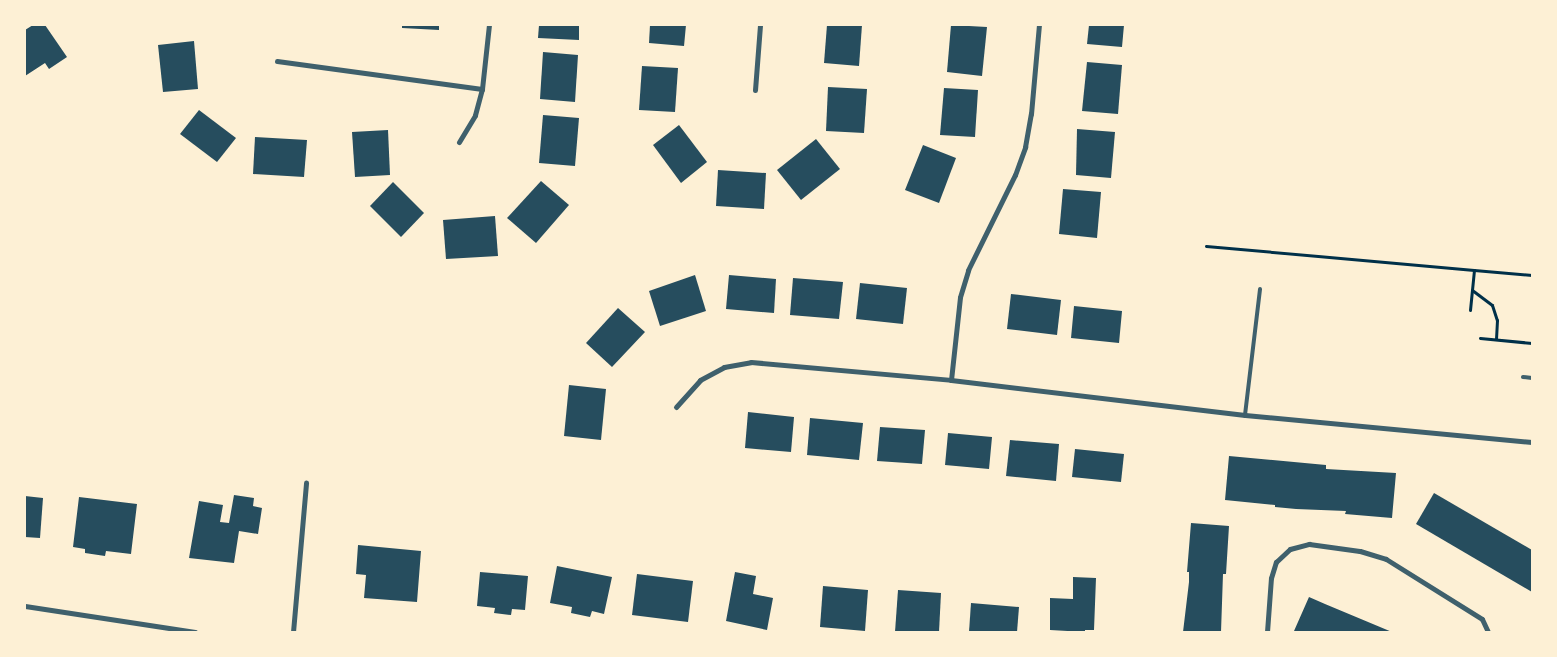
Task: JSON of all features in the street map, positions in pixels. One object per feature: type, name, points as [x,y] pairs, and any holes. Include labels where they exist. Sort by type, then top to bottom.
[{"type":"street","points":[[459,142],[475,114],[482,89],[489,25]]},
{"type":"street","points":[[755,90],[760,25]]},
{"type":"street","points":[[951,380],[960,297],[968,270],[1015,175],[1025,147],[1031,114],[1039,25]]},
{"type":"street","points":[[277,61],[482,89]]},
{"type":"street","points":[[676,407],[700,380],[724,367],[751,362],[951,380],[1245,415],[1532,442]]},
{"type":"street","points":[[293,632],[306,482]]},
{"type":"street","points":[[1267,632],[1271,578],[1276,562],[1290,549],[1309,544],[1360,551],[1386,559],[1482,619],[1488,632]]},
{"type":"street","points":[[25,606],[195,632]]},
{"type":"lane","points":[[1245,415],[1260,289]]},
{"type":"lane","points":[[1523,378],[1532,378]]},
{"type":"path","points":[[1206,246],[1532,275]]},
{"type":"path","points":[[1470,310],[1474,270]]},
{"type":"path","points":[[1472,290],[1492,305],[1498,320],[1496,340]]},
{"type":"path","points":[[1480,338],[1532,343]]},
{"type":"building","points":[[33,25],[45,25],[67,57],[49,69],[45,63],[25,76],[25,30]]},
{"type":"building","points":[[402,25],[439,25],[439,30],[402,28]]},
{"type":"building","points":[[539,25],[579,25],[579,40],[538,38]]},
{"type":"building","points":[[650,25],[686,25],[684,46],[649,43]]},
{"type":"building","points":[[827,25],[862,25],[859,66],[824,63]]},
{"type":"building","points":[[951,25],[987,27],[982,76],[947,72]]},
{"type":"building","points":[[1089,25],[1124,25],[1122,47],[1087,44]]},
{"type":"building","points":[[194,41],[198,89],[163,92],[158,45]]},
{"type":"building","points":[[543,52],[578,55],[575,102],[540,99]]},
{"type":"building","points":[[1087,62],[1122,65],[1118,114],[1082,111]]},
{"type":"building","points":[[642,66],[678,68],[675,112],[639,110]]},
{"type":"building","points":[[828,87],[867,89],[864,133],[826,131]]},
{"type":"building","points":[[944,88],[978,90],[975,137],[940,135]]},
{"type":"building","points":[[199,110],[236,138],[217,162],[180,134]]},
{"type":"building","points":[[543,115],[579,118],[575,166],[539,163]]},
{"type":"building","points":[[679,125],[707,162],[681,183],[653,145]]},
{"type":"building","points":[[1077,129],[1115,132],[1111,178],[1076,175]]},
{"type":"building","points":[[388,130],[390,175],[355,177],[352,132]]},
{"type":"building","points":[[255,137],[307,140],[304,177],[253,174]]},
{"type":"building","points":[[816,139],[840,169],[801,200],[777,170]]},
{"type":"building","points":[[923,145],[956,158],[939,203],[905,190]]},
{"type":"building","points":[[718,170],[766,173],[764,209],[716,206]]},
{"type":"building","points":[[541,181],[569,205],[536,243],[507,218]]},
{"type":"building","points":[[393,182],[424,213],[401,237],[370,206]]},
{"type":"building","points":[[1063,189],[1101,192],[1097,238],[1059,234]]},
{"type":"building","points":[[495,216],[498,256],[446,259],[443,220]]},
{"type":"building","points":[[695,275],[706,311],[660,326],[649,291]]},
{"type":"building","points":[[729,275],[776,279],[774,313],[726,309]]},
{"type":"building","points":[[793,278],[843,282],[839,319],[790,315]]},
{"type":"building","points":[[860,283],[907,288],[903,324],[856,319]]},
{"type":"building","points":[[1011,294],[1061,300],[1057,335],[1007,329]]},
{"type":"building","points":[[1074,306],[1122,311],[1119,343],[1071,338]]},
{"type":"building","points":[[618,308],[645,332],[612,367],[586,343]]},
{"type":"building","points":[[569,385],[606,389],[601,440],[564,436]]},
{"type":"building","points":[[748,412],[794,417],[791,452],[745,448]]},
{"type":"building","points":[[810,418],[863,423],[859,460],[807,455]]},
{"type":"building","points":[[880,427],[925,430],[922,464],[877,461]]},
{"type":"building","points":[[948,433],[992,437],[989,469],[945,465]]},
{"type":"building","points":[[1010,440],[1059,444],[1056,481],[1006,476]]},
{"type":"building","points":[[1075,449],[1124,454],[1121,482],[1072,477]]},
{"type":"building","points":[[1229,456],[1326,465],[1326,469],[1396,473],[1392,518],[1345,514],[1346,511],[1296,509],[1225,500]]},
{"type":"building","points":[[1434,493],[1532,550],[1532,592],[1416,524]]},
{"type":"building","points":[[234,495],[254,498],[253,506],[262,508],[258,534],[239,531],[234,563],[189,558],[199,501],[223,505],[220,522],[229,523]]},
{"type":"building","points":[[25,496],[43,498],[40,538],[25,537]]},
{"type":"building","points":[[79,497],[137,504],[131,554],[106,551],[105,556],[85,553],[85,549],[73,547]]},
{"type":"building","points":[[1191,523],[1229,526],[1226,574],[1223,574],[1221,632],[1183,632],[1189,582],[1189,572],[1187,572]]},
{"type":"building","points":[[358,545],[421,551],[417,602],[364,598],[366,575],[356,574]]},
{"type":"building","points":[[557,566],[612,577],[604,614],[592,611],[590,617],[571,613],[572,607],[550,603]]},
{"type":"building","points":[[480,572],[528,576],[525,610],[512,609],[511,615],[494,613],[495,608],[477,606]]},
{"type":"building","points":[[735,572],[756,576],[753,594],[773,598],[767,630],[726,621]]},
{"type":"building","points":[[637,574],[693,581],[688,622],[632,615]]},
{"type":"building","points":[[1073,577],[1096,578],[1094,630],[1085,630],[1085,632],[1050,630],[1050,598],[1073,599]]},
{"type":"building","points":[[823,586],[868,590],[865,631],[820,627]]},
{"type":"building","points":[[898,590],[941,593],[939,632],[895,632]]},
{"type":"building","points":[[1309,597],[1325,604],[1392,632],[1294,631]]},
{"type":"building","points":[[971,603],[1019,607],[1017,632],[969,632]]}]
